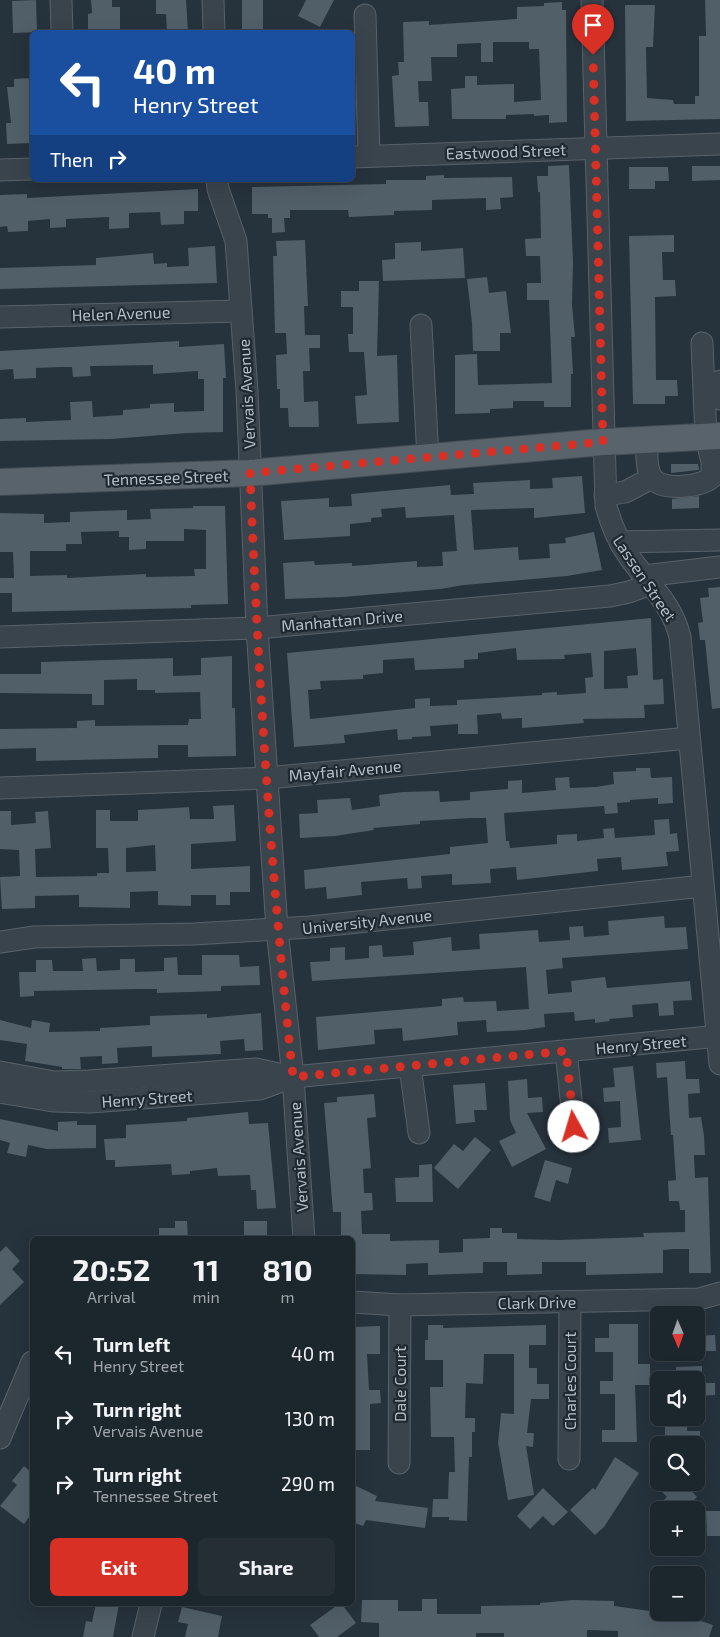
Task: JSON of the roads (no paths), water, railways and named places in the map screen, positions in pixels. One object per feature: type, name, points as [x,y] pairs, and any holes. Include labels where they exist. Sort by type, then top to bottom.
[{"type":"main road","name":"Tennessee Street","points":[[0,482],[250,473],[428,459],[603,442],[713,436]]},
{"type":"street","points":[[61,0],[62,30]]},
{"type":"street","points":[[213,0],[214,30]]},
{"type":"street","name":"Lassen Street","points":[[592,0],[605,495],[612,528],[647,580],[669,607],[677,622],[719,1036],[720,1064]]},
{"type":"street","points":[[361,157],[366,15]]},
{"type":"street","name":"Eastwood Street","points":[[361,157],[720,144]]},
{"type":"street","points":[[0,170],[30,169]]},
{"type":"street","name":"Vervais Avenue","points":[[217,182],[236,241],[257,628],[277,929],[293,1077],[304,1236]]},
{"type":"street","name":"Helen Avenue","points":[[0,317],[241,311]]},
{"type":"street","points":[[421,324],[428,459]]},
{"type":"street","points":[[647,440],[648,468],[652,478],[660,484],[686,486],[707,482],[712,477],[716,390],[702,343]]},
{"type":"street","points":[[605,495],[625,492],[652,478]]},
{"type":"street","points":[[620,542],[720,540]]},
{"type":"street","name":"Manhattan Drive","points":[[0,637],[257,628],[610,596],[629,592],[647,580],[720,567]]},
{"type":"street","name":"Mayfair Avenue","points":[[0,788],[267,778],[689,738]]},
{"type":"street","name":"University Avenue","points":[[0,942],[34,937],[194,934],[277,929],[703,886]]},
{"type":"street","name":"Henry Street","points":[[0,1092],[53,1101],[91,1102],[260,1089],[293,1077],[719,1036]]},
{"type":"street","points":[[566,1051],[574,1127]]},
{"type":"street","points":[[410,1066],[419,1133]]},
{"type":"street","name":"Henry Street","points":[[0,1072],[54,1082],[89,1082],[256,1069],[293,1077]]},
{"type":"street","name":"Clark Drive","points":[[355,1302],[400,1304],[570,1302],[699,1298],[720,1292]]},
{"type":"street","name":"Charles Court","points":[[569,1459],[570,1302]]},
{"type":"street","name":"Dale Court","points":[[399,1462],[400,1304]]},
{"type":"street","points":[[0,1438],[30,1367]]},
{"type":"street","points":[[143,1637],[151,1606]]}]
